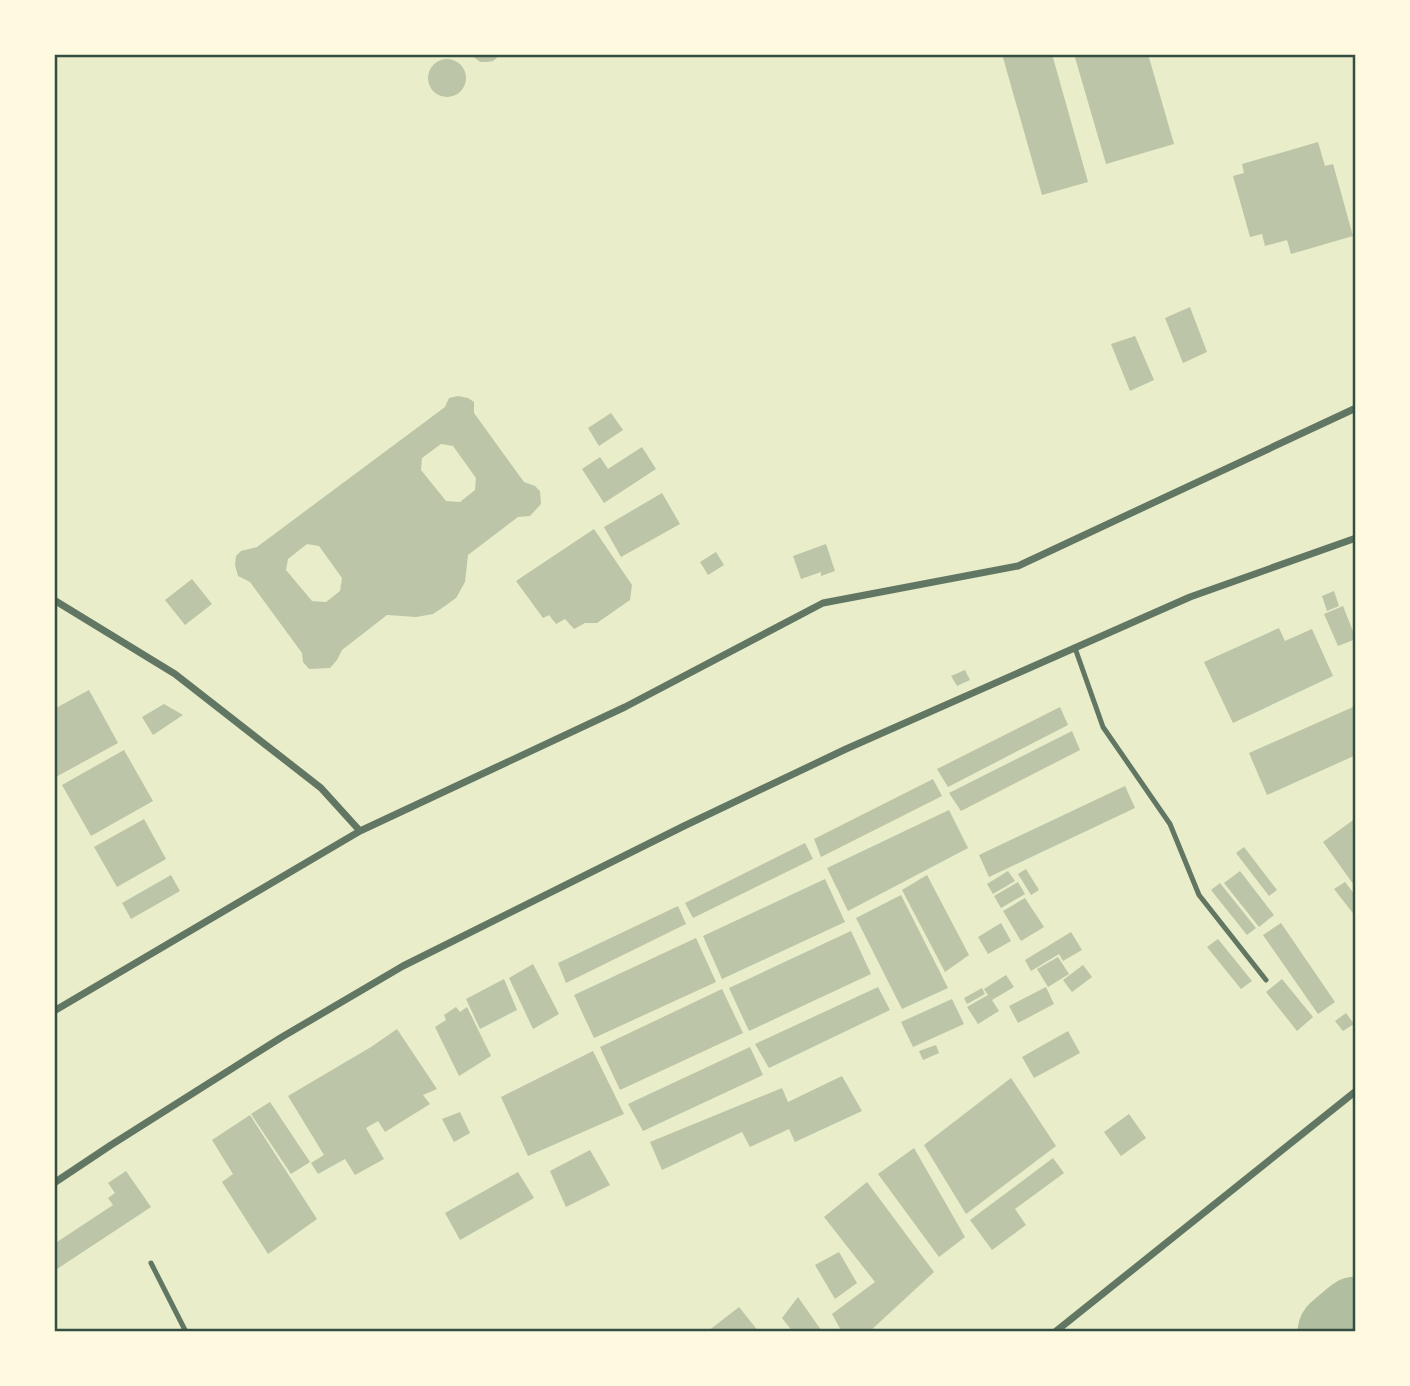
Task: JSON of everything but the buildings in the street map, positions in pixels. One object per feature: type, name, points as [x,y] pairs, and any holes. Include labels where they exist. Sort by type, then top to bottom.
[{"type":"street","points":[[54,1011],[360,831],[625,707],[823,603],[1018,566],[1356,408]]},
{"type":"street","points":[[54,1183],[111,1144],[282,1037],[402,966],[846,749],[1190,597],[1356,538]]},
{"type":"street","points":[[54,600],[175,674],[321,788],[360,831]]},
{"type":"street","points":[[1055,1332],[1356,1091]]},
{"type":"lane","points":[[1075,648],[1102,727],[1170,824],[1199,895],[1266,980]]},
{"type":"lane","points":[[151,1263],[186,1332]]},
{"type":"taxiway","points":[[1337,1332],[1356,1316]]}]
